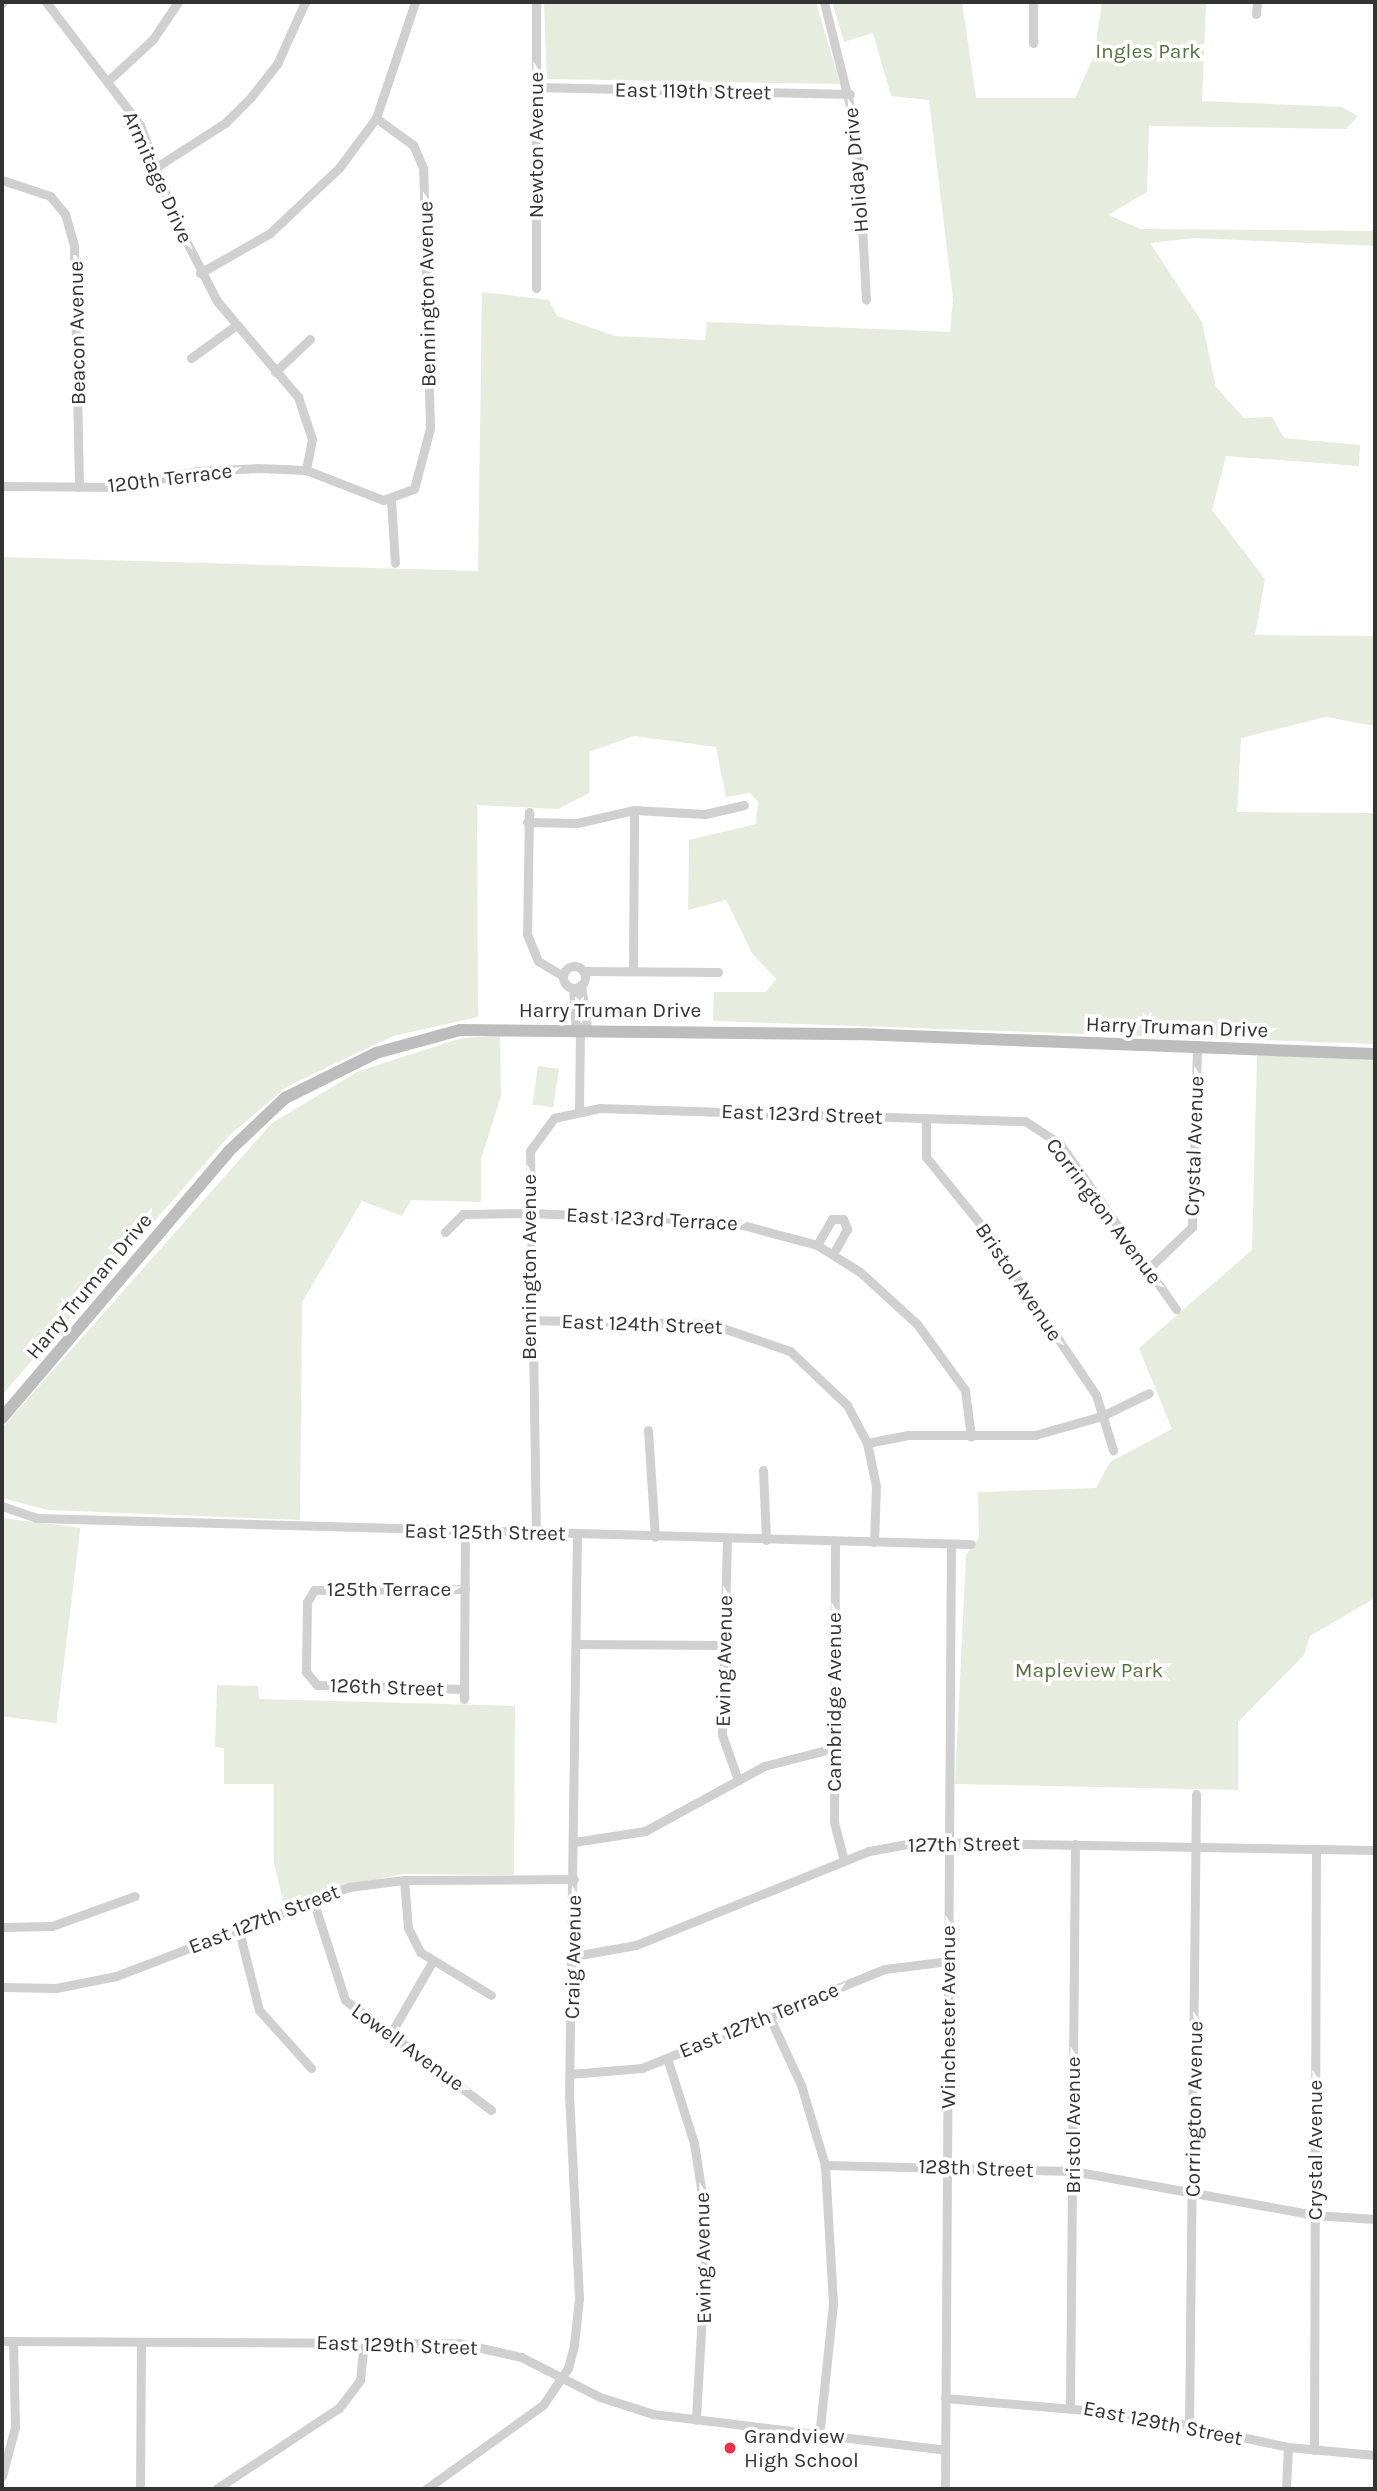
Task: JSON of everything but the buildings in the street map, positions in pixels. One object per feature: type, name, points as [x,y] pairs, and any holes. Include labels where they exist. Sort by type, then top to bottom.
[{"type":"main road","name":"Harry Truman Drive","points":[[2,1418],[229,1151],[285,1098],[376,1053],[460,1030],[581,1027],[1375,1054]]},
{"type":"street","name":"Armitage Drive","points":[[46,2],[110,79],[158,166],[201,273],[235,326],[275,372],[309,419],[306,470]]},
{"type":"street","points":[[110,79],[153,39],[178,2]]},
{"type":"street","points":[[158,166],[195,145],[251,97],[276,64],[305,2]]},
{"type":"street","points":[[201,273],[298,210],[376,118],[415,2]]},
{"type":"street","name":"Newton Avenue","points":[[536,2],[536,288]]},
{"type":"street","name":"Holiday Drive","points":[[824,2],[850,94],[866,300]]},
{"type":"street","points":[[1032,2],[1032,43]]},
{"type":"street","points":[[1256,14],[1257,2]]},
{"type":"street","name":"East 119th Street","points":[[536,87],[850,94]]},
{"type":"street","name":"Bennington Avenue","points":[[376,118],[413,145],[424,168],[430,428],[414,489],[391,500]]},
{"type":"street","name":"Beacon Avenue","points":[[2,180],[50,196],[65,214],[74,246],[79,487]]},
{"type":"street","points":[[191,358],[235,326]]},
{"type":"street","points":[[275,372],[310,339]]},
{"type":"street","name":"120th Terrace","points":[[2,486],[121,487],[213,470],[306,470],[391,500]]},
{"type":"street","points":[[391,500],[395,563]]},
{"type":"street","points":[[577,987],[538,961],[527,934],[528,817],[577,823],[634,810],[705,814],[744,805]]},
{"type":"street","points":[[633,968],[634,810]]},
{"type":"street","points":[[563,976],[571,966],[583,971],[633,968],[718,972]]},
{"type":"street","points":[[579,1109],[581,1027],[577,987],[583,971]]},
{"type":"street","name":"Crystal Avenue","points":[[1148,1269],[1192,1227],[1197,1047]]},
{"type":"street","name":"Bennington Avenue","points":[[536,1533],[530,1320],[530,1151],[536,1136],[554,1118],[579,1109]]},
{"type":"street","name":"East 123rd Street","points":[[579,1109],[1025,1121]]},
{"type":"street","name":"Bristol Avenue","points":[[926,1118],[926,1157],[981,1224],[1105,1413],[1113,1450]]},
{"type":"street","name":"Corrington Avenue","points":[[1025,1121],[1060,1143],[1177,1309]]},
{"type":"street","name":"East 123rd Terrace","points":[[445,1232],[463,1214],[530,1213],[728,1221],[817,1245],[834,1254],[892,1298],[956,1374],[969,1404],[971,1437]]},
{"type":"street","points":[[817,1245],[832,1219],[843,1219],[847,1229],[834,1254]]},
{"type":"street","name":"East 124th Street","points":[[530,1320],[710,1325],[754,1334],[822,1375],[867,1443]]},
{"type":"street","points":[[874,1542],[876,1486],[867,1443],[908,1435],[1035,1435],[1105,1413],[1149,1393]]},
{"type":"street","points":[[648,1430],[655,1537]]},
{"type":"street","points":[[763,1470],[766,1540]]},
{"type":"street","name":"East 125th Street","points":[[2,1506],[36,1518],[971,1544]]},
{"type":"street","points":[[465,1531],[465,1589]]},
{"type":"street","name":"Craig Avenue","points":[[563,2377],[579,2298],[570,2074],[574,1956],[577,1534]]},
{"type":"street","name":"Ewing Avenue","points":[[727,1539],[722,1735],[738,1780]]},
{"type":"street","name":"Cambridge Avenue","points":[[835,1542],[834,1822],[844,1861]]},
{"type":"street","name":"Winchester Avenue","points":[[945,2489],[951,1544]]},
{"type":"street","name":"125th Terrace","points":[[310,1683],[307,1602],[314,1590],[465,1589]]},
{"type":"street","name":"126th Street","points":[[310,1683],[464,1694],[465,1589]]},
{"type":"street","points":[[576,1644],[724,1645]]},
{"type":"street","points":[[574,1842],[645,1830],[783,1759],[834,1748]]},
{"type":"street","name":"Corrington Avenue","points":[[1189,2425],[1196,1794]]},
{"type":"street","name":"127th Street","points":[[574,1956],[636,1945],[844,1861],[888,1846],[949,1841],[1375,1850]]},
{"type":"street","name":"Bristol Avenue","points":[[1070,2406],[1075,1844]]},
{"type":"street","name":"Crystal Avenue","points":[[1314,2450],[1316,1849]]},
{"type":"street","name":"East 127th Street","points":[[2,1987],[106,1979],[312,1897],[404,1880],[574,1879]]},
{"type":"street","points":[[404,1880],[408,1928],[431,1964],[491,1995]]},
{"type":"street","points":[[2,1927],[52,1926],[135,1896]]},
{"type":"street","name":"Lowell Avenue","points":[[312,1897],[345,2000],[491,2110]]},
{"type":"street","points":[[238,1927],[259,2010],[311,2068]]},
{"type":"street","name":"East 127th Terrace","points":[[570,2074],[624,2072],[667,2058],[885,1969],[948,1961]]},
{"type":"street","points":[[391,2033],[431,1964]]},
{"type":"street","points":[[769,2016],[801,2085],[825,2165],[832,2304],[819,2437]]},
{"type":"street","name":"Ewing Avenue","points":[[667,2058],[694,2143],[707,2227],[696,2420]]},
{"type":"street","name":"128th Street","points":[[825,2165],[1073,2171],[1193,2189],[1314,2215],[1375,2219]]},
{"type":"street","name":"East 129th Street","points":[[2,2341],[480,2346],[563,2377],[627,2408],[819,2437],[945,2450]]},
{"type":"street","points":[[2,2476],[15,2427],[13,2341]]},
{"type":"street","points":[[140,2489],[141,2342]]},
{"type":"street","points":[[216,2489],[339,2408],[360,2380],[364,2343]]},
{"type":"street","points":[[426,2489],[516,2429],[563,2377]]},
{"type":"street","name":"East 129th Street","points":[[947,2398],[1070,2406],[1189,2425],[1288,2447],[1375,2455]]},
{"type":"street","points":[[1286,2489],[1288,2447]]},
{"type":"green space","points":[[544,2],[816,2],[840,84],[547,79]]},
{"type":"green space","name":"Ingles Park","points":[[832,2],[962,2],[976,98],[1075,98],[1094,56],[1102,2],[1206,2],[1202,101],[1342,107],[1358,116],[1346,129],[1149,126],[1147,192],[1108,215],[1141,229],[1375,231],[1375,246],[1195,238],[1150,243],[1202,322],[1216,387],[1244,418],[1272,417],[1284,438],[1360,445],[1359,466],[1226,456],[1212,510],[1265,579],[1255,635],[1375,636],[1375,726],[1326,717],[1241,738],[1237,812],[1375,813],[1375,1044],[713,1021],[714,992],[766,992],[776,979],[752,953],[726,900],[688,910],[689,840],[756,824],[758,802],[750,793],[726,797],[716,747],[634,736],[589,752],[589,793],[558,809],[477,805],[478,1017],[393,1036],[286,1087],[230,1135],[2,1395],[2,557],[478,571],[482,292],[549,300],[557,316],[615,336],[705,340],[707,322],[950,332],[953,299],[929,100],[891,96],[873,33],[844,42]]},
{"type":"green space","points":[[500,1036],[501,1096],[481,1159],[481,1202],[411,1200],[402,1216],[362,1201],[302,1302],[300,1520],[48,1510],[2,1498],[2,1428],[272,1123],[359,1071],[462,1038]]},
{"type":"green space","name":"Mapleview Park","points":[[1257,1055],[1375,1060],[1375,1598],[1310,1636],[1304,1655],[1238,1722],[1238,1790],[955,1784],[966,1555],[979,1537],[978,1492],[1096,1488],[1110,1462],[1172,1429],[1139,1348],[1252,1250]]},
{"type":"green space","points":[[538,1066],[559,1069],[553,1108],[533,1105]]},
{"type":"green space","points":[[2,1518],[80,1528],[56,1723],[2,1716]]},
{"type":"green space","points":[[217,1685],[258,1686],[259,1699],[515,1706],[514,1875],[402,1874],[283,1901],[274,1863],[274,1784],[224,1784],[224,1748],[215,1747]]},
{"type":"place","name":"Grandview High School","points":[[730,2448]]}]
